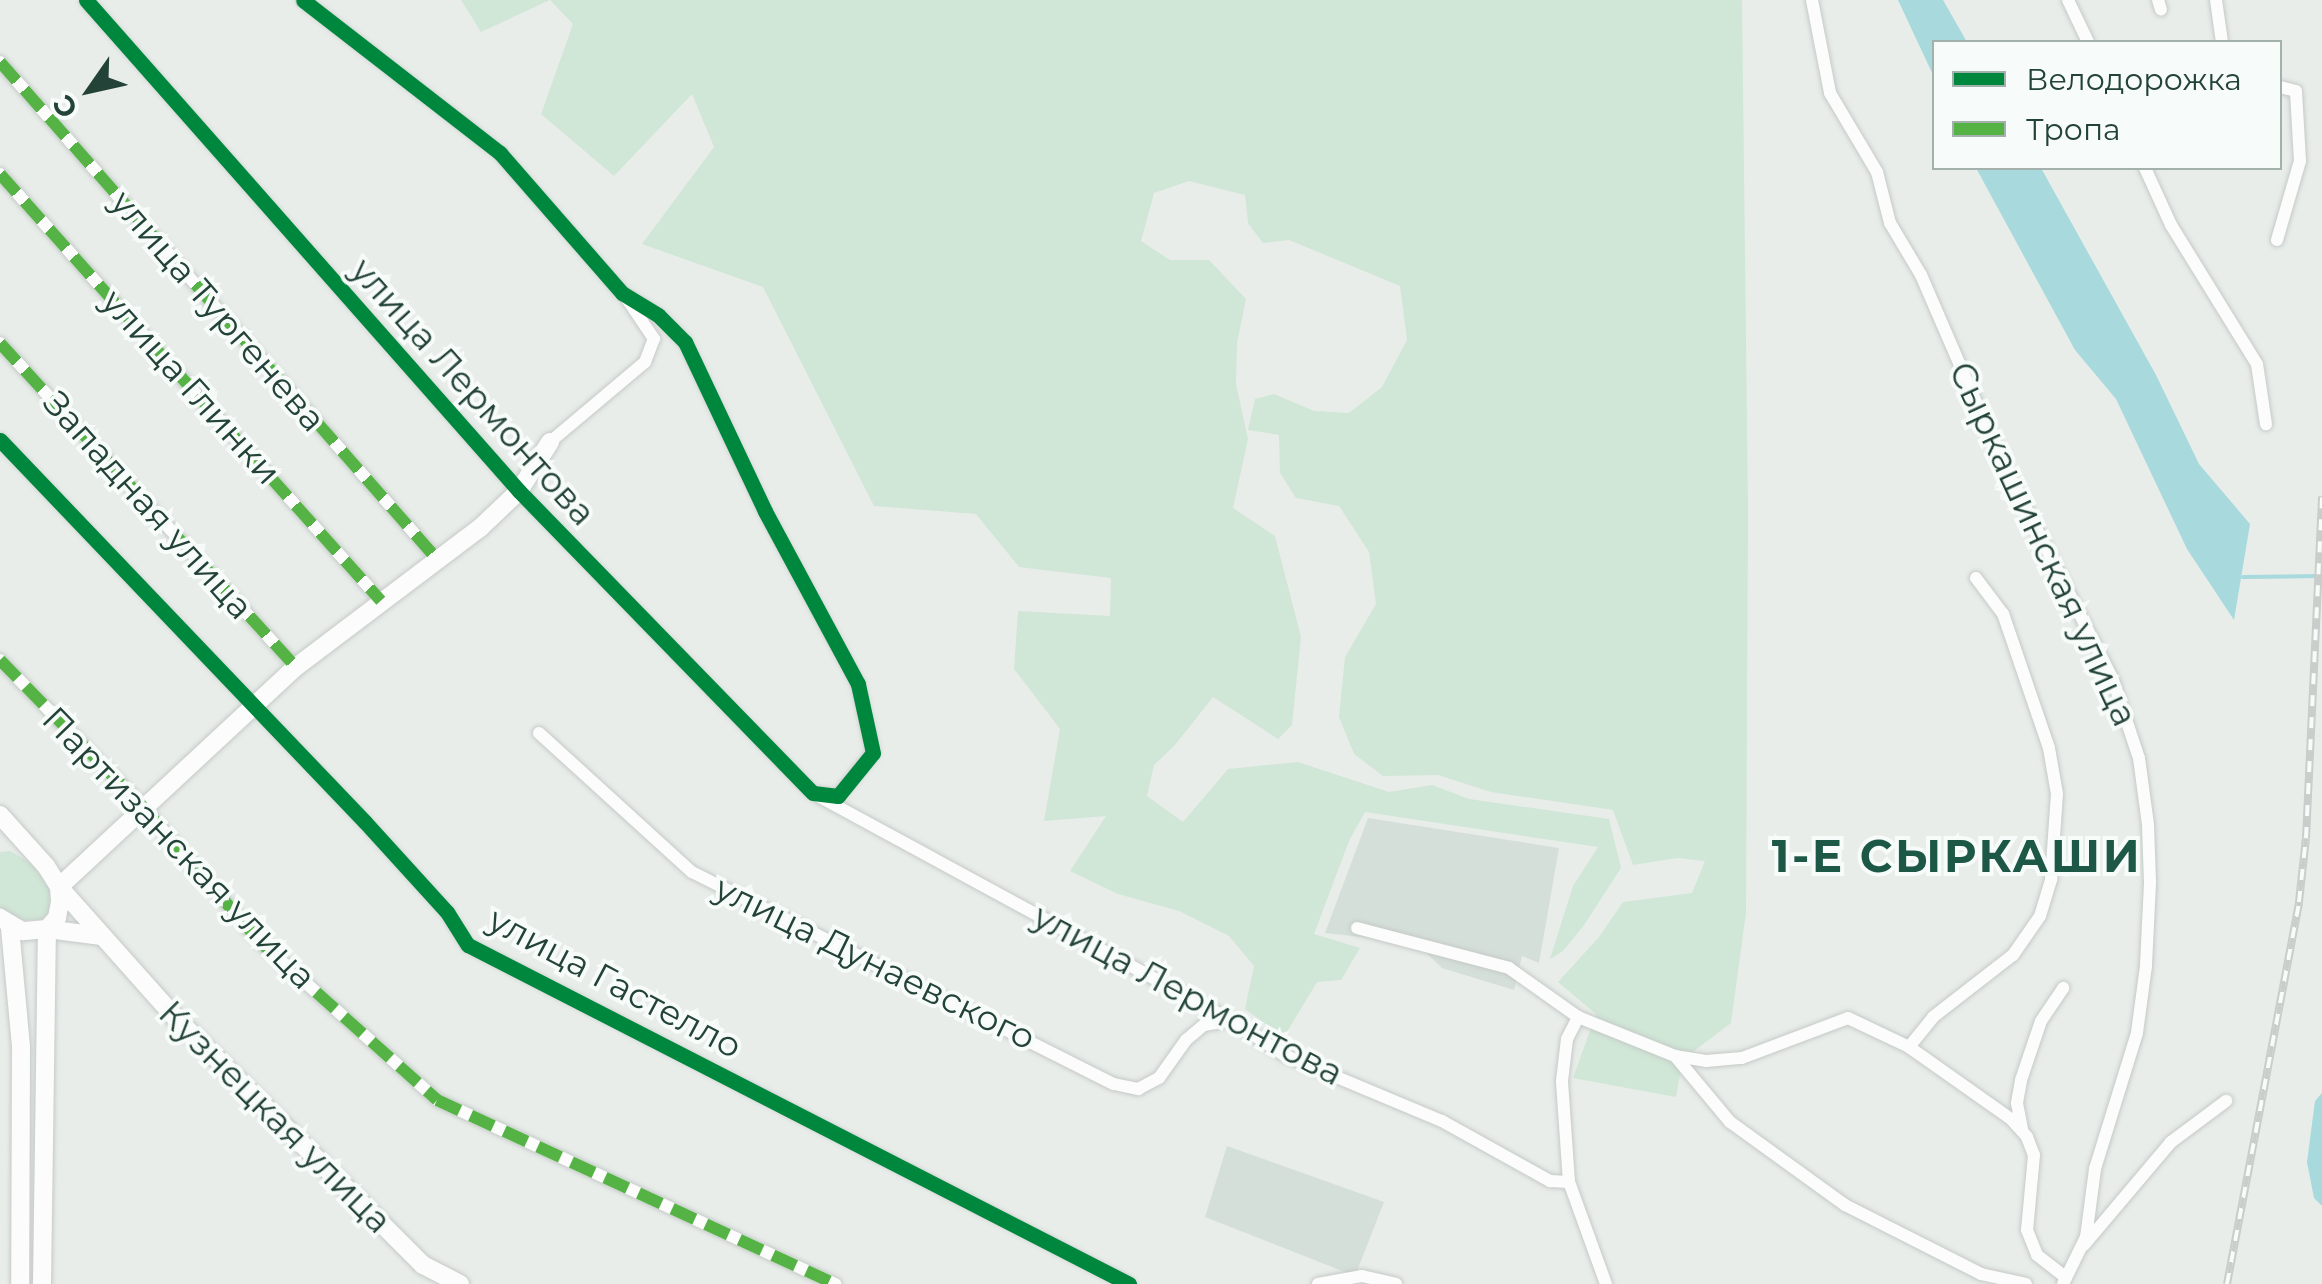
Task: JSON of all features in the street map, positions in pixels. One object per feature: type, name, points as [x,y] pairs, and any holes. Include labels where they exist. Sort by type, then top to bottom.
[{"type":"main road","points":[[42,1284],[47,928],[57,918],[58,887],[296,667],[438,560],[519,492],[550,442]]},
{"type":"main road","points":[[0,815],[28,849]]},
{"type":"main road","points":[[0,844],[28,849]]},
{"type":"main road","name":"Кузнецкая улица","points":[[28,849],[173,1015],[423,1265],[460,1284]]},
{"type":"main road","points":[[20,1284],[20,1047],[5,923],[101,936]]},
{"type":"street","name":"улица Лермонтова","points":[[86,0],[519,492],[812,793],[1230,1020],[1284,1055],[1442,1122],[1550,1181],[1569,1182]]},
{"type":"street","points":[[303,0],[500,153],[622,293],[654,339],[645,362],[550,442]]},
{"type":"street","name":"Сыркашинская улица","points":[[1812,0],[1830,93],[1878,172],[1890,223],[1920,276],[1998,453],[2113,680],[2139,758],[2148,826],[2146,966],[2136,1034],[2095,1169],[2086,1236],[2064,1281]]},
{"type":"street","points":[[2068,0],[2087,40]]},
{"type":"street","points":[[2216,0],[2222,40]]},
{"type":"street","name":"улица Тургенева","points":[[0,62],[438,560]]},
{"type":"street","points":[[2276,240],[2300,161],[2296,90],[2282,87]]},
{"type":"street","points":[[2146,170],[2172,226],[2256,364],[2266,424]]},
{"type":"street","name":"улица Глинки","points":[[0,174],[381,601]]},
{"type":"street","points":[[622,293],[658,315],[685,342],[765,511],[858,684],[873,753],[838,796],[812,793]]},
{"type":"street","name":"Западная улица","points":[[0,343],[296,667]]},
{"type":"street","name":"улица Гастелло","points":[[0,440],[424,886],[468,945],[1129,1284]]},
{"type":"street","points":[[1910,1047],[1933,1017],[2013,955],[2040,916],[2051,879],[2057,794],[2049,748],[2002,614],[1976,578]]},
{"type":"street","name":"Партизанская улица","points":[[0,660],[142,806],[261,943],[437,1100],[836,1284]]},
{"type":"street","name":"улица Дунаевского","points":[[538,732],[692,872],[1114,1084],[1138,1088],[1159,1078],[1186,1040],[1204,1025],[1230,1020]]},
{"type":"street","points":[[1357,928],[1509,968],[1578,1017],[1675,1056],[1706,1061],[1769,1050],[1848,1018],[1910,1047],[2022,1132]]},
{"type":"street","points":[[2063,988],[2041,1021],[2021,1080],[2018,1103],[2022,1132],[2034,1155],[2027,1230],[2038,1254],[2064,1281]]},
{"type":"street","points":[[1578,1017],[1567,1039],[1562,1081],[1569,1182],[1606,1284]]},
{"type":"street","points":[[1675,1056],[1730,1122],[1845,1205],[1981,1274],[2026,1284]]},
{"type":"street","points":[[2079,1250],[2170,1142],[2226,1101]]},
{"type":"street","points":[[1318,1284],[1362,1276],[1396,1284]]},
{"type":"shaded area","points":[[1368,818],[1559,848],[1539,963],[1522,956],[1514,990],[1442,968],[1416,943],[1325,933]]},
{"type":"shaded area","points":[[1227,1146],[1384,1202],[1355,1276],[1205,1217]]},
{"type":"green space","points":[[461,0],[550,0],[481,32]]},
{"type":"green space","points":[[550,0],[1742,0],[1748,511],[1746,913],[1731,1023],[1690,1054],[1684,1052],[1676,1097],[1573,1078],[1596,1014],[1558,982],[1599,937],[1623,902],[1692,893],[1705,861],[1677,858],[1633,865],[1613,810],[1491,792],[1438,775],[1383,776],[1354,754],[1339,717],[1345,657],[1376,604],[1369,552],[1339,506],[1296,498],[1280,473],[1279,435],[1248,430],[1255,399],[1274,394],[1314,411],[1349,413],[1382,387],[1407,340],[1400,286],[1289,240],[1263,243],[1248,223],[1245,195],[1189,181],[1154,193],[1141,241],[1170,260],[1209,260],[1246,299],[1237,343],[1236,384],[1248,439],[1233,508],[1275,536],[1301,637],[1292,725],[1278,739],[1213,697],[1154,765],[1147,796],[1183,822],[1228,769],[1298,762],[1389,792],[1432,785],[1469,799],[1609,819],[1621,868],[1584,925],[1563,951],[1550,959],[1573,886],[1598,847],[1365,812],[1349,841],[1314,934],[1360,948],[1341,980],[1317,982],[1284,1037],[1245,1009],[1254,966],[1229,936],[1179,911],[1118,894],[1070,871],[1106,816],[1044,821],[1060,729],[1014,669],[1018,611],[1110,616],[1111,578],[1019,567],[976,514],[874,506],[763,287],[642,244],[714,147],[692,94],[614,176],[541,114],[573,24]]},
{"type":"green space","points":[[10,851],[31,863],[51,890],[51,911],[40,920],[18,920],[0,908],[0,852]]},
{"type":"water","points":[[1898,0],[1943,0],[1966,40],[1932,40],[1932,73]]},
{"type":"water","points":[[1977,170],[2042,170],[2156,375],[2199,464],[2250,524],[2234,620],[2187,549],[2116,399],[2075,350]]},
{"type":"water","points":[[2322,1093],[2322,1206],[2314,1198],[2307,1162],[2315,1101]]},
{"type":"waterway","points":[[2243,577],[2322,576]]},
{"type":"railway","points":[[2227,1284],[2299,902],[2306,838],[2322,496]]},
{"type":"marked path","points":[[0,62],[437,559]]},
{"type":"marked path","points":[[0,174],[381,601]]},
{"type":"marked path","points":[[0,343],[296,667]]},
{"type":"marked path","points":[[0,660],[142,806],[261,943],[437,1100],[836,1284]]},
{"type":"cycle path","points":[[86,0],[519,491],[813,793],[838,796],[873,753],[858,684],[765,511],[685,342],[658,315],[622,293],[500,153],[303,0]]},
{"type":"cycle path","points":[[0,440],[365,822],[447,912],[468,945],[1129,1284]]},
{"type":"district","name":"1-Е СЫРКАШИ","points":[[1957,856]]}]
